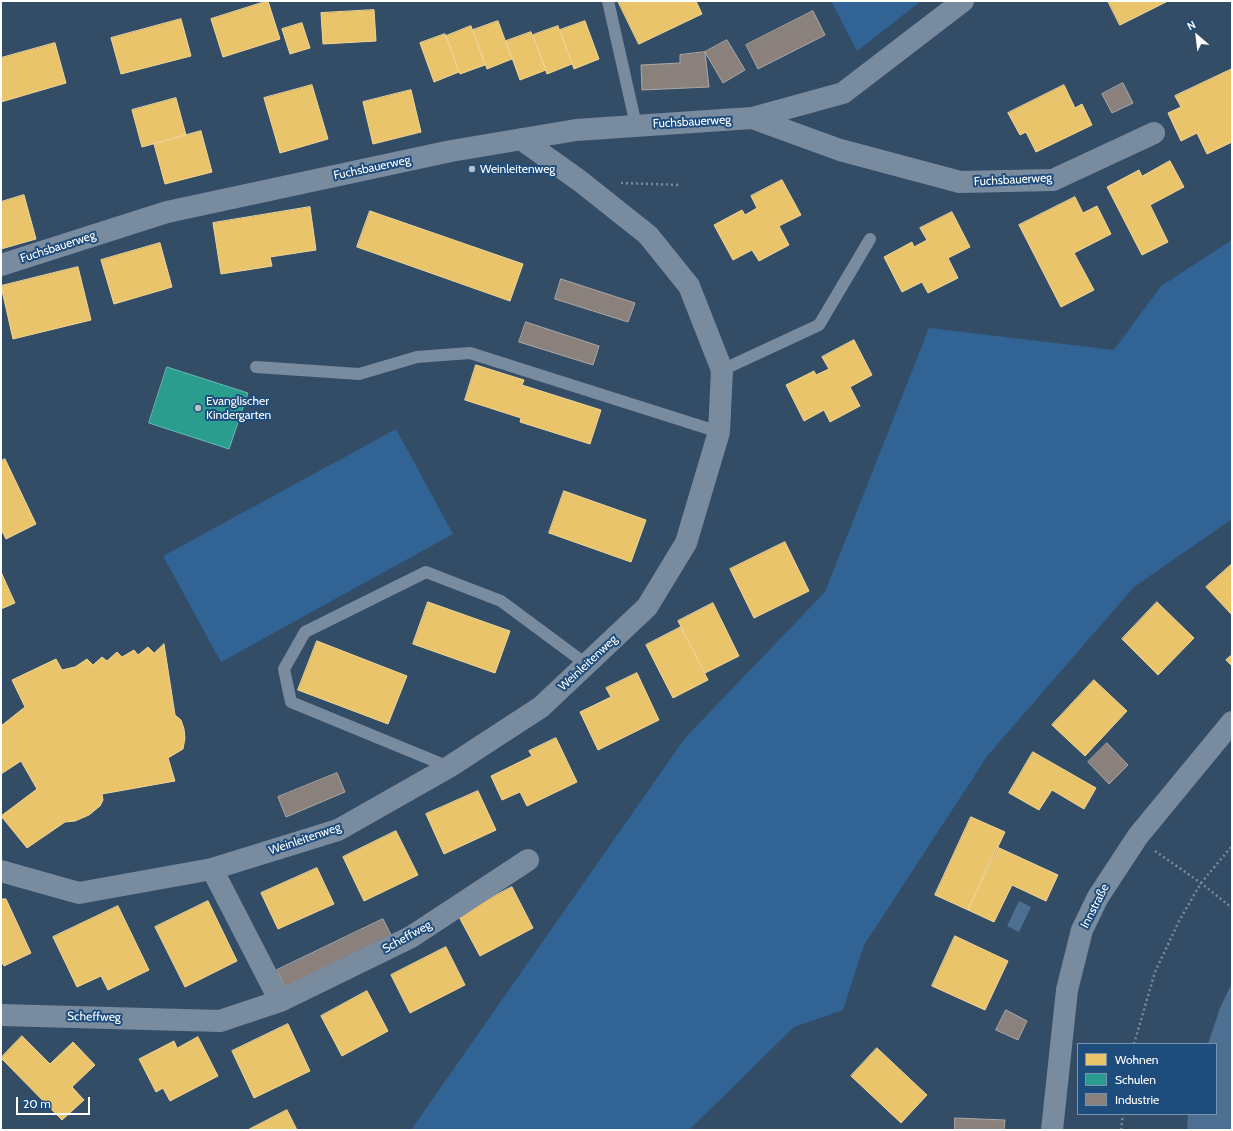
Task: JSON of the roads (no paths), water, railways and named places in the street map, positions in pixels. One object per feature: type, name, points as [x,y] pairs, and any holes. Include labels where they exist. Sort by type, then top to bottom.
[{"type":"street","name":"Fuchsbauerweg","points":[[1,265],[167,212],[451,151],[576,130],[752,118],[843,93],[963,1]]},
{"type":"street","name":"Fuchsbauerweg","points":[[752,118],[840,150],[960,182],[1053,180],[1154,133]]},
{"type":"street","name":"Weinleitenweg","points":[[1,871],[79,893],[212,869],[338,830],[449,767],[541,707],[647,607],[686,543],[719,432],[722,370],[689,286],[648,235],[580,181],[521,139]]},
{"type":"street","name":"Innstraße","points":[[1052,1130],[1066,990],[1082,930],[1098,897],[1138,836],[1232,722]]},
{"type":"street","name":"Scheffweg","points":[[1,1015],[220,1021],[280,1001],[411,937],[528,860]]},
{"type":"street","points":[[212,869],[280,1001]]},
{"type":"lane","points":[[608,1],[636,125]]},
{"type":"lane","points":[[722,370],[819,325],[870,238]]},
{"type":"lane","points":[[256,366],[359,374],[417,356],[470,354],[719,432]]},
{"type":"lane","points":[[449,767],[291,702],[284,669],[305,632],[426,572],[501,601],[586,664]]},
{"type":"place","name":"Weinleitenweg","points":[[472,169]]},
{"type":"place","name":"Evanglischer Kindergarten","points":[[198,408]]}]
